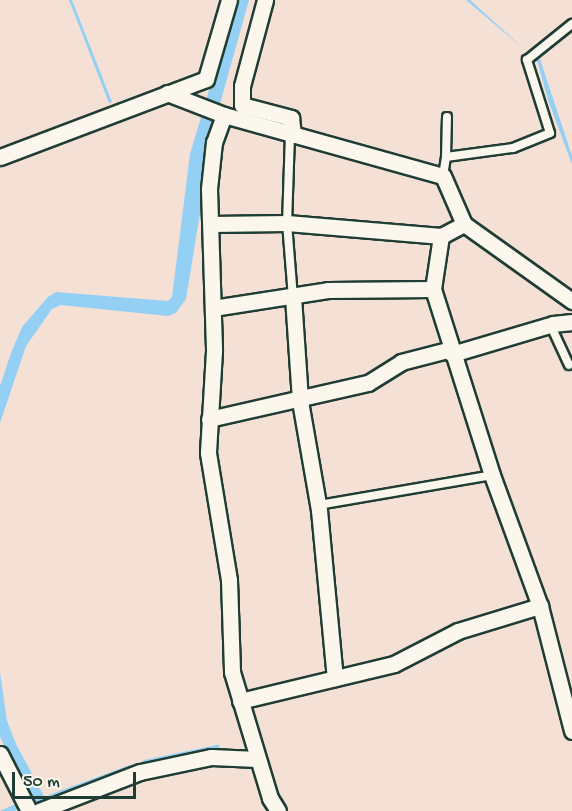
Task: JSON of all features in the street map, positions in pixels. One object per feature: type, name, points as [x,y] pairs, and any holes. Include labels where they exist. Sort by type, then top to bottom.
[{"type":"street","points":[[0,157],[206,79],[229,0]]},
{"type":"street","points":[[265,0],[242,86],[242,105],[291,118],[291,134]]},
{"type":"street","points":[[167,93],[224,115],[443,176],[464,224],[572,300]]},
{"type":"street","points":[[224,115],[214,142],[210,224],[213,308],[208,453],[229,580],[232,672],[257,759],[278,811]]},
{"type":"street","points":[[210,224],[286,223],[441,236],[464,224]]},
{"type":"street","points":[[441,236],[433,289],[492,475],[540,606],[572,730]]},
{"type":"street","points":[[213,308],[327,290],[433,289]]},
{"type":"street","points":[[293,297],[300,401],[318,505],[336,678]]},
{"type":"street","points":[[209,419],[300,401],[368,383],[401,362],[452,351],[550,324],[572,322]]},
{"type":"street","points":[[240,701],[394,664],[458,631],[540,606]]},
{"type":"street","points":[[0,754],[29,811]]},
{"type":"street","points":[[45,808],[140,772],[212,757],[257,759]]},
{"type":"lane","points":[[446,157],[513,148],[550,133],[527,60],[572,24]]},
{"type":"lane","points":[[443,176],[447,117]]},
{"type":"lane","points":[[291,134],[286,223],[293,297]]},
{"type":"lane","points":[[550,324],[569,365]]},
{"type":"lane","points":[[318,505],[492,475]]},
{"type":"water","points":[[69,0],[72,0],[112,102],[109,103]]},
{"type":"water","points":[[236,0],[249,0],[215,122],[186,299],[176,313],[168,316],[61,305],[52,309],[26,346],[0,423],[0,386],[11,353],[22,327],[48,297],[56,292],[168,301],[172,297],[190,154]]},
{"type":"water","points":[[466,0],[470,0],[525,50]]},
{"type":"water","points":[[540,59],[572,156],[572,164],[548,100],[537,60]]},
{"type":"water","points":[[0,672],[7,721],[16,744],[52,811],[36,811],[32,804],[14,811],[0,811],[29,798],[0,737]]},
{"type":"waterway","points":[[144,762],[216,747]]},
{"type":"waterway","points":[[51,796],[130,767]]}]
